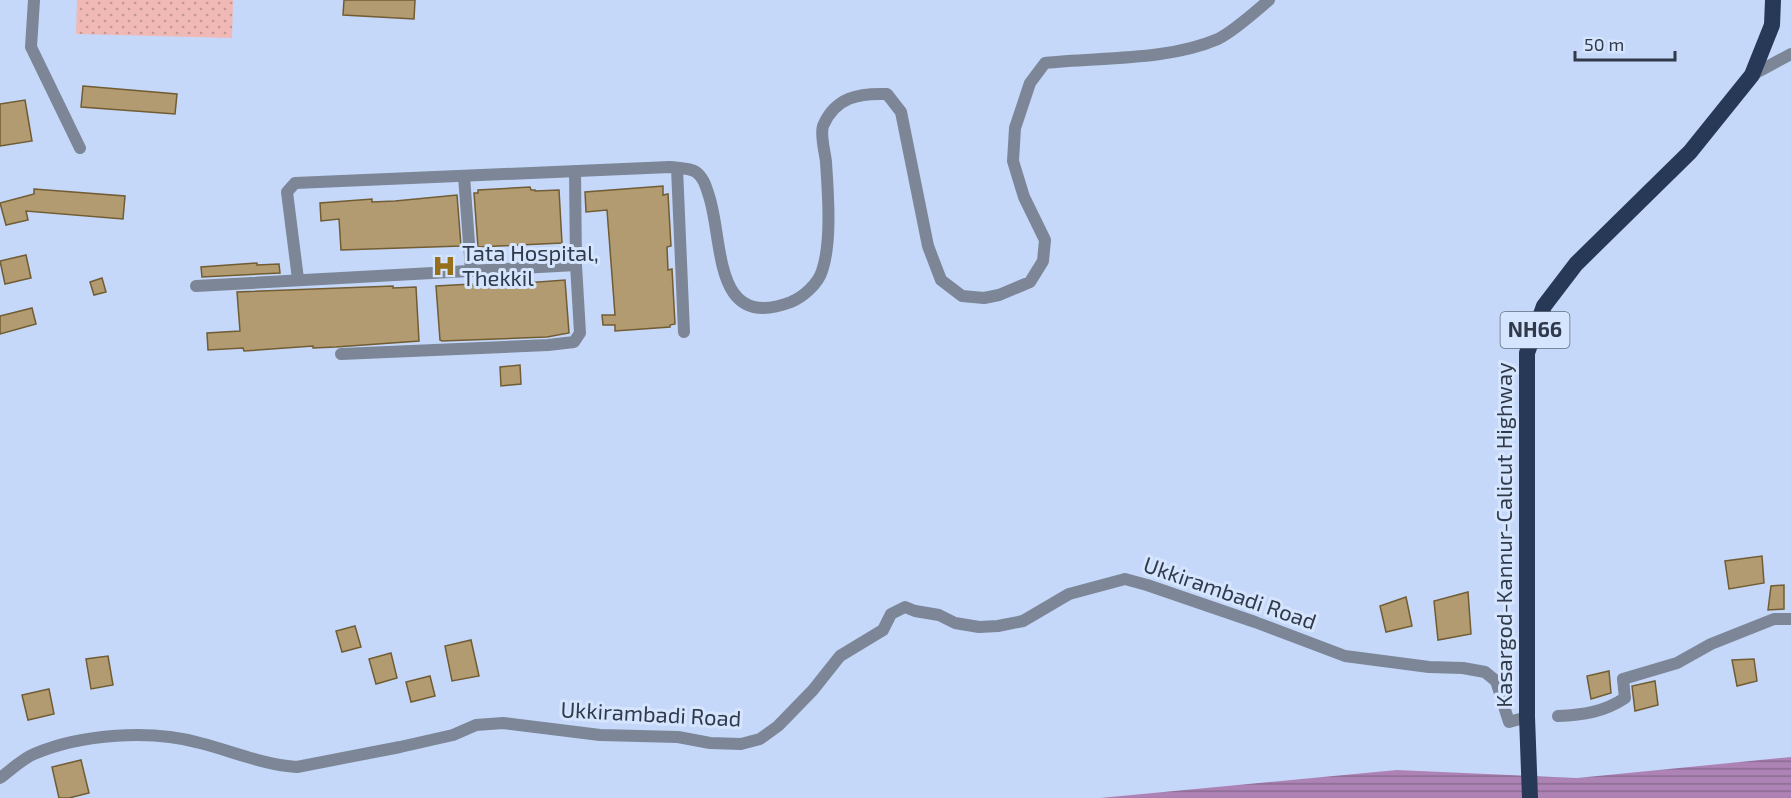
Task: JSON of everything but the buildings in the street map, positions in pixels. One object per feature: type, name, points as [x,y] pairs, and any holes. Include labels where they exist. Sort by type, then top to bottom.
[{"type":"highway","name":"Kasargod-Kannur-Calicut Highway","points":[[1530,798],[1527,744],[1527,353],[1544,306],[1576,264],[1690,152],[1752,75],[1772,25],[1773,0]]},
{"type":"street","points":[[34,0],[31,47],[80,148]]},
{"type":"street","points":[[298,279],[287,192],[295,183],[677,168],[695,171],[704,180],[712,205],[725,277],[734,296],[750,306],[772,308],[793,301],[812,287],[822,273],[828,242],[826,168],[822,127],[840,102],[866,93],[887,94],[901,112],[928,246],[941,280],[962,296],[984,298],[999,295],[1030,282],[1044,261],[1044,240],[1024,197],[1013,161],[1015,129],[1026,94],[1030,83],[1045,63],[1156,56],[1189,48],[1219,38],[1269,0]]},
{"type":"street","points":[[1752,75],[1791,54]]},
{"type":"street","points":[[677,168],[684,332]]},
{"type":"street","points":[[341,354],[574,342],[580,333],[576,265],[575,171]]},
{"type":"street","points":[[464,176],[471,270]]},
{"type":"street","points":[[196,286],[576,265]]},
{"type":"street","name":"Ukkirambadi Road","points":[[0,778],[32,755],[81,740],[160,735],[198,742],[280,766],[297,767],[453,735],[476,725],[503,723],[600,735],[678,737],[710,743],[741,744],[760,739],[778,726],[813,690],[840,656],[883,630],[891,614],[905,607],[939,615],[955,623],[979,627],[998,626],[1023,621],[1069,594],[1125,579],[1278,630],[1345,656],[1485,672],[1496,681],[1509,722],[1527,717]]},
{"type":"street","points":[[1558,716],[1588,714],[1613,706],[1625,698],[1623,679],[1677,663],[1711,644],[1774,619],[1791,618]]},
{"type":"shaded area","points":[[77,0],[233,0],[232,38],[76,34]]},
{"type":"shaded area","points":[[1791,757],[1791,798],[1100,798],[1397,770],[1577,778]]},
{"type":"place","name":"Tata Hospital, Thekkil","points":[[444,266]]}]
